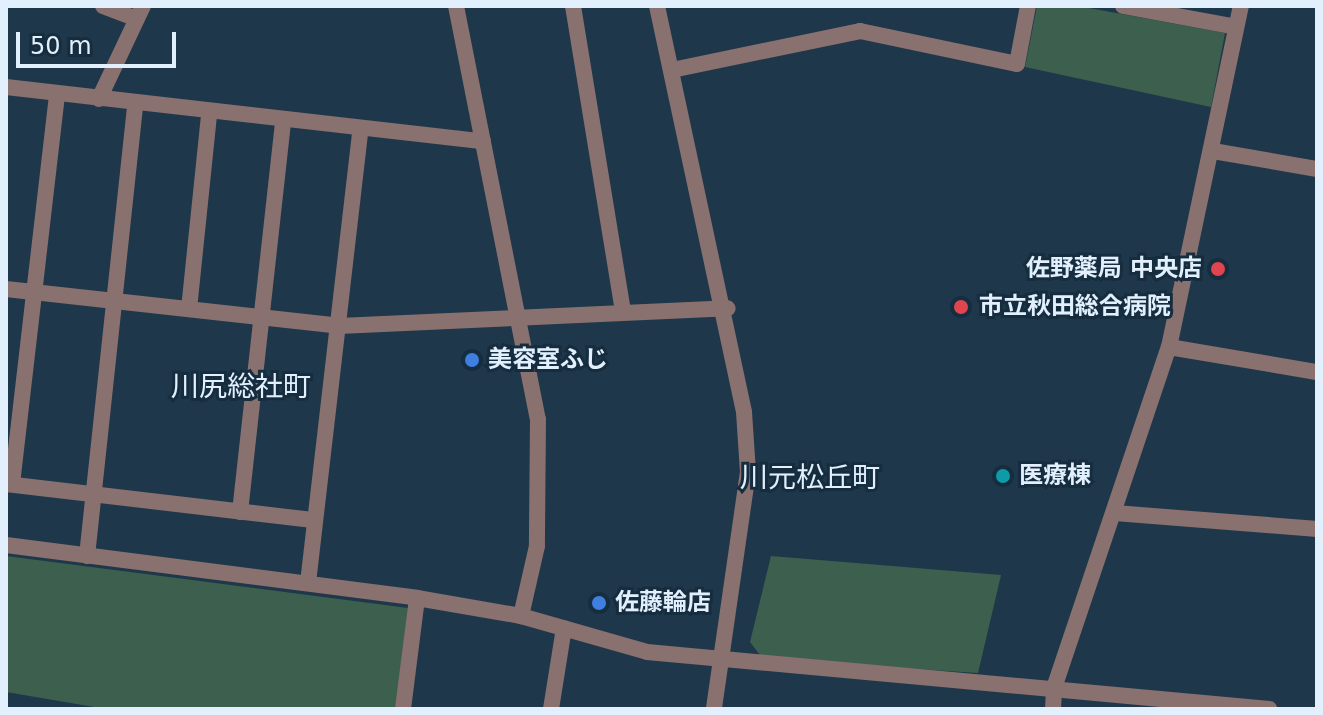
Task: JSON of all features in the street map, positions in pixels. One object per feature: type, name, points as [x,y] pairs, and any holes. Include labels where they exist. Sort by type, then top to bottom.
[{"type":"street","points":[[99,99],[140,12],[103,6]]},
{"type":"street","points":[[456,6],[520,316],[543,473],[537,546],[521,616]]},
{"type":"street","points":[[573,6],[623,312]]},
{"type":"street","points":[[657,6],[728,308],[748,472],[714,709]]},
{"type":"street","points":[[672,70],[860,31],[1017,64],[1028,6]]},
{"type":"street","points":[[1123,6],[1236,27]]},
{"type":"street","points":[[1053,709],[1054,688],[1169,347],[1213,151],[1241,6]]},
{"type":"street","points":[[6,87],[209,114],[483,141]]},
{"type":"street","points":[[57,94],[36,292],[9,484],[313,520]]},
{"type":"street","points":[[87,556],[111,301],[135,105]]},
{"type":"street","points":[[189,309],[209,114]]},
{"type":"street","points":[[240,512],[283,122]]},
{"type":"street","points":[[308,583],[360,131]]},
{"type":"street","points":[[1213,151],[1317,169]]},
{"type":"street","points":[[6,289],[339,326],[728,308]]},
{"type":"street","points":[[1169,347],[1317,372]]},
{"type":"street","points":[[1115,513],[1317,529]]},
{"type":"street","points":[[6,545],[417,598],[521,616],[647,652],[1269,709]]},
{"type":"street","points":[[403,709],[417,598]]},
{"type":"street","points":[[551,709],[564,628]]},
{"type":"green space","points":[[1037,6],[1078,6],[1225,33],[1211,107],[1025,67]]},
{"type":"green space","points":[[6,556],[408,608],[396,709],[106,709],[6,692]]},
{"type":"green space","points":[[771,556],[1001,575],[978,673],[763,659],[750,642]]},
{"type":"place","name":"佐野薬局 中央店","points":[[1218,269]]},
{"type":"place","name":"市立秋田総合病院","points":[[961,307]]},
{"type":"place","name":"美容室ふじ","points":[[472,360]]},
{"type":"place","name":"医療棟","points":[[1003,476]]},
{"type":"place","name":"佐藤輪店","points":[[599,603]]},
{"type":"district","name":"川尻総社町","points":[[241,387]]},
{"type":"district","name":"川元松丘町","points":[[810,478]]}]
